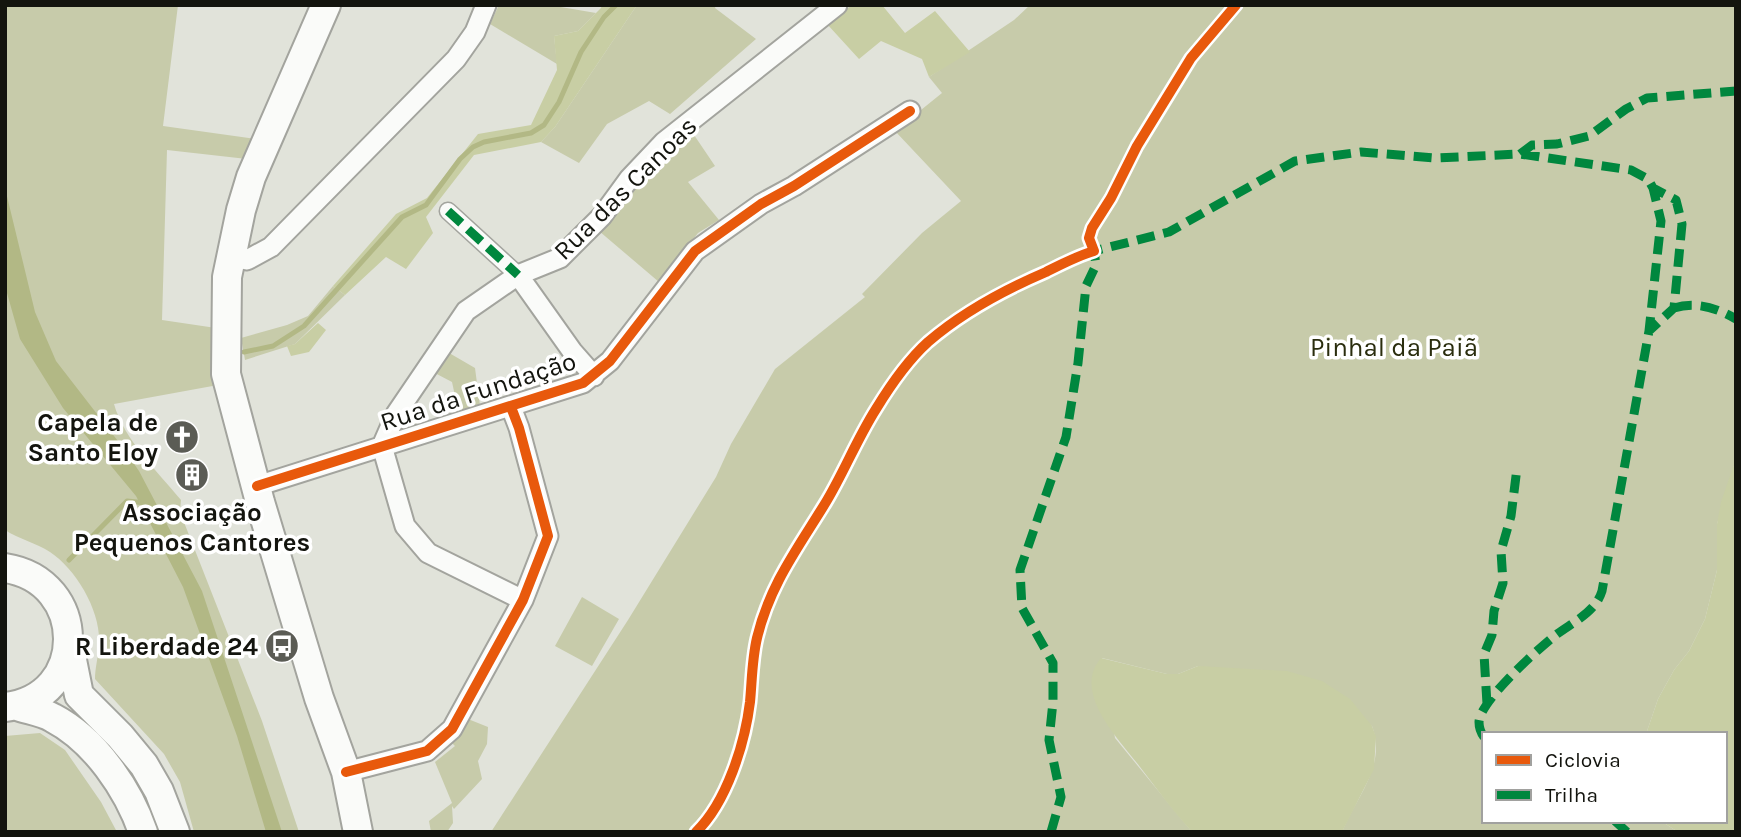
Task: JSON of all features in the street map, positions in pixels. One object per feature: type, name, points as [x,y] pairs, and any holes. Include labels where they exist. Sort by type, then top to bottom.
[{"type":"main road","points":[[326,5],[251,177],[231,257],[226,298],[226,374],[260,502],[315,685],[346,772],[358,832]]},
{"type":"main road","points":[[10,567],[36,578],[51,591],[62,607],[68,625],[69,645],[79,695],[120,736],[144,765],[159,791],[175,832]]},
{"type":"main road","points":[[11,707],[36,697],[52,683],[64,665],[69,645]]},
{"type":"main road","points":[[11,707],[53,717],[80,737],[124,789],[144,832]]},
{"type":"street","points":[[231,257],[247,260],[254,258],[287,232],[456,59],[475,32],[486,5]]},
{"type":"street","name":"Rua das Canoas","points":[[382,446],[396,414],[466,311],[518,275],[560,258],[602,216],[629,179],[664,142],[837,5]]},
{"type":"street","name":"Rua da Fundação","points":[[257,485],[583,383],[610,361],[695,251],[761,204],[794,186],[910,111]]},
{"type":"street","points":[[447,211],[518,275],[572,351],[594,376]]},
{"type":"street","points":[[346,772],[427,751],[452,729],[523,600],[548,536],[511,407]]},
{"type":"street","points":[[382,446],[405,526],[428,553],[523,600]]},
{"type":"green space","points":[[5,5],[178,5],[163,126],[256,139],[247,159],[167,150],[162,320],[216,328],[218,385],[114,404],[134,443],[181,500],[180,512],[262,721],[299,832],[194,832],[180,782],[164,754],[95,679],[99,633],[86,593],[69,570],[50,552],[5,530]]},
{"type":"green space","points":[[499,5],[549,5],[596,13],[578,31],[554,36],[557,64],[490,24]]},
{"type":"green space","points":[[637,5],[716,5],[715,8],[756,39],[670,114],[649,101],[607,124],[579,163],[541,142],[555,127]]},
{"type":"green space","name":"Pinhal da Paiã","points":[[1030,5],[1736,5],[1736,459],[1717,524],[1717,570],[1705,619],[1689,651],[1674,670],[1658,699],[1647,732],[1482,732],[1482,823],[1664,823],[1678,832],[1342,832],[1373,768],[1376,741],[1372,726],[1198,666],[1178,674],[1167,674],[1102,658],[1115,738],[1192,832],[491,832],[628,620],[716,477],[731,444],[775,369],[865,297],[862,294],[922,233],[961,201],[895,131],[942,93],[929,77],[1014,20]]},
{"type":"green space","points":[[690,129],[715,166],[688,182],[719,220],[698,233],[659,282],[599,231],[632,186]]},
{"type":"green space","points":[[333,286],[345,295],[295,344],[245,360],[241,338],[308,316]]},
{"type":"green space","points":[[444,350],[475,368],[480,406],[459,414],[452,382],[431,371]]},
{"type":"green space","points":[[582,597],[619,619],[592,666],[555,646]]},
{"type":"green space","points":[[468,719],[488,727],[487,744],[478,761],[482,779],[454,809],[452,806],[453,823],[447,832],[431,832],[429,821],[452,803],[435,762],[455,746],[449,740]]},
{"type":"green space","points":[[40,733],[65,750],[101,802],[117,832],[5,832],[5,736]]},
{"type":"shaded area","points":[[602,5],[637,5],[555,127],[541,142],[474,155],[426,217],[433,233],[406,269],[386,257],[345,295],[333,286],[396,214],[427,198],[478,134],[531,125],[557,70],[554,36],[578,31]]},
{"type":"shaded area","points":[[852,5],[882,5],[905,33],[935,11],[970,52],[929,77],[922,59],[881,41],[859,59],[827,24]]},
{"type":"shaded area","points":[[5,188],[35,312],[56,361],[139,471],[202,591],[282,832],[266,832],[237,736],[183,587],[136,496],[63,408],[20,339],[5,286]]},
{"type":"shaded area","points":[[318,323],[326,330],[309,352],[291,356],[287,346],[295,344]]},
{"type":"shaded area","points":[[1736,459],[1736,832],[1678,832],[1664,823],[1727,823],[1727,732],[1647,732],[1658,699],[1674,670],[1689,651],[1705,619],[1717,570],[1717,524],[1721,502]]},
{"type":"shaded area","points":[[1101,658],[1167,674],[1178,674],[1198,666],[1287,671],[1322,681],[1350,699],[1372,726],[1376,737],[1374,769],[1342,832],[1192,832],[1121,744],[1102,716],[1092,686],[1093,672]]},
{"type":"waterway","points":[[244,352],[273,346],[304,326],[402,217],[426,205],[460,159],[473,147],[484,142],[531,133],[544,125],[559,102],[581,52],[604,17],[616,5]]},
{"type":"waterway","points":[[69,560],[127,501],[146,503]]},
{"type":"marked path","points":[[1520,154],[1532,145],[1557,144],[1589,136],[1626,109],[1647,98],[1736,91]]},
{"type":"marked path","points":[[1051,832],[1061,797],[1049,740],[1053,663],[1022,608],[1020,570],[1066,437],[1078,363],[1086,286],[1096,265],[1094,251],[1169,232],[1295,161],[1361,152],[1435,158],[1520,154],[1631,170],[1648,179],[1653,188],[1676,200],[1682,224],[1674,308],[1649,331]]},
{"type":"marked path","points":[[1482,734],[1479,722],[1482,713],[1498,690],[1544,645],[1588,612],[1602,591],[1649,331],[1661,221],[1653,188]]},
{"type":"marked path","points":[[448,211],[518,275]]},
{"type":"marked path","points":[[1674,308],[1690,305],[1706,307],[1736,319]]},
{"type":"marked path","points":[[1487,704],[1484,654],[1492,635],[1494,611],[1503,583],[1501,551],[1511,516],[1517,468]]},
{"type":"marked path","points":[[1617,823],[1627,832]]},
{"type":"cycle path","points":[[696,832],[717,805],[739,753],[750,702],[755,646],[769,600],[887,391],[921,349],[955,321],[1015,286],[1094,251],[1089,238],[1092,228],[1111,198],[1137,146],[1191,58],[1236,5]]},
{"type":"cycle path","points":[[257,486],[583,383],[610,361],[695,251],[761,204],[794,186],[910,111]]},
{"type":"cycle path","points":[[346,772],[427,751],[452,729],[523,600],[548,536],[511,407]]},
{"type":"place","name":"Capela de Santo Eloy","points":[[182,437]]},
{"type":"place","name":"Associação Pequenos Cantores","points":[[192,475]]},
{"type":"place","name":"R Liberdade 24","points":[[282,646]]}]
